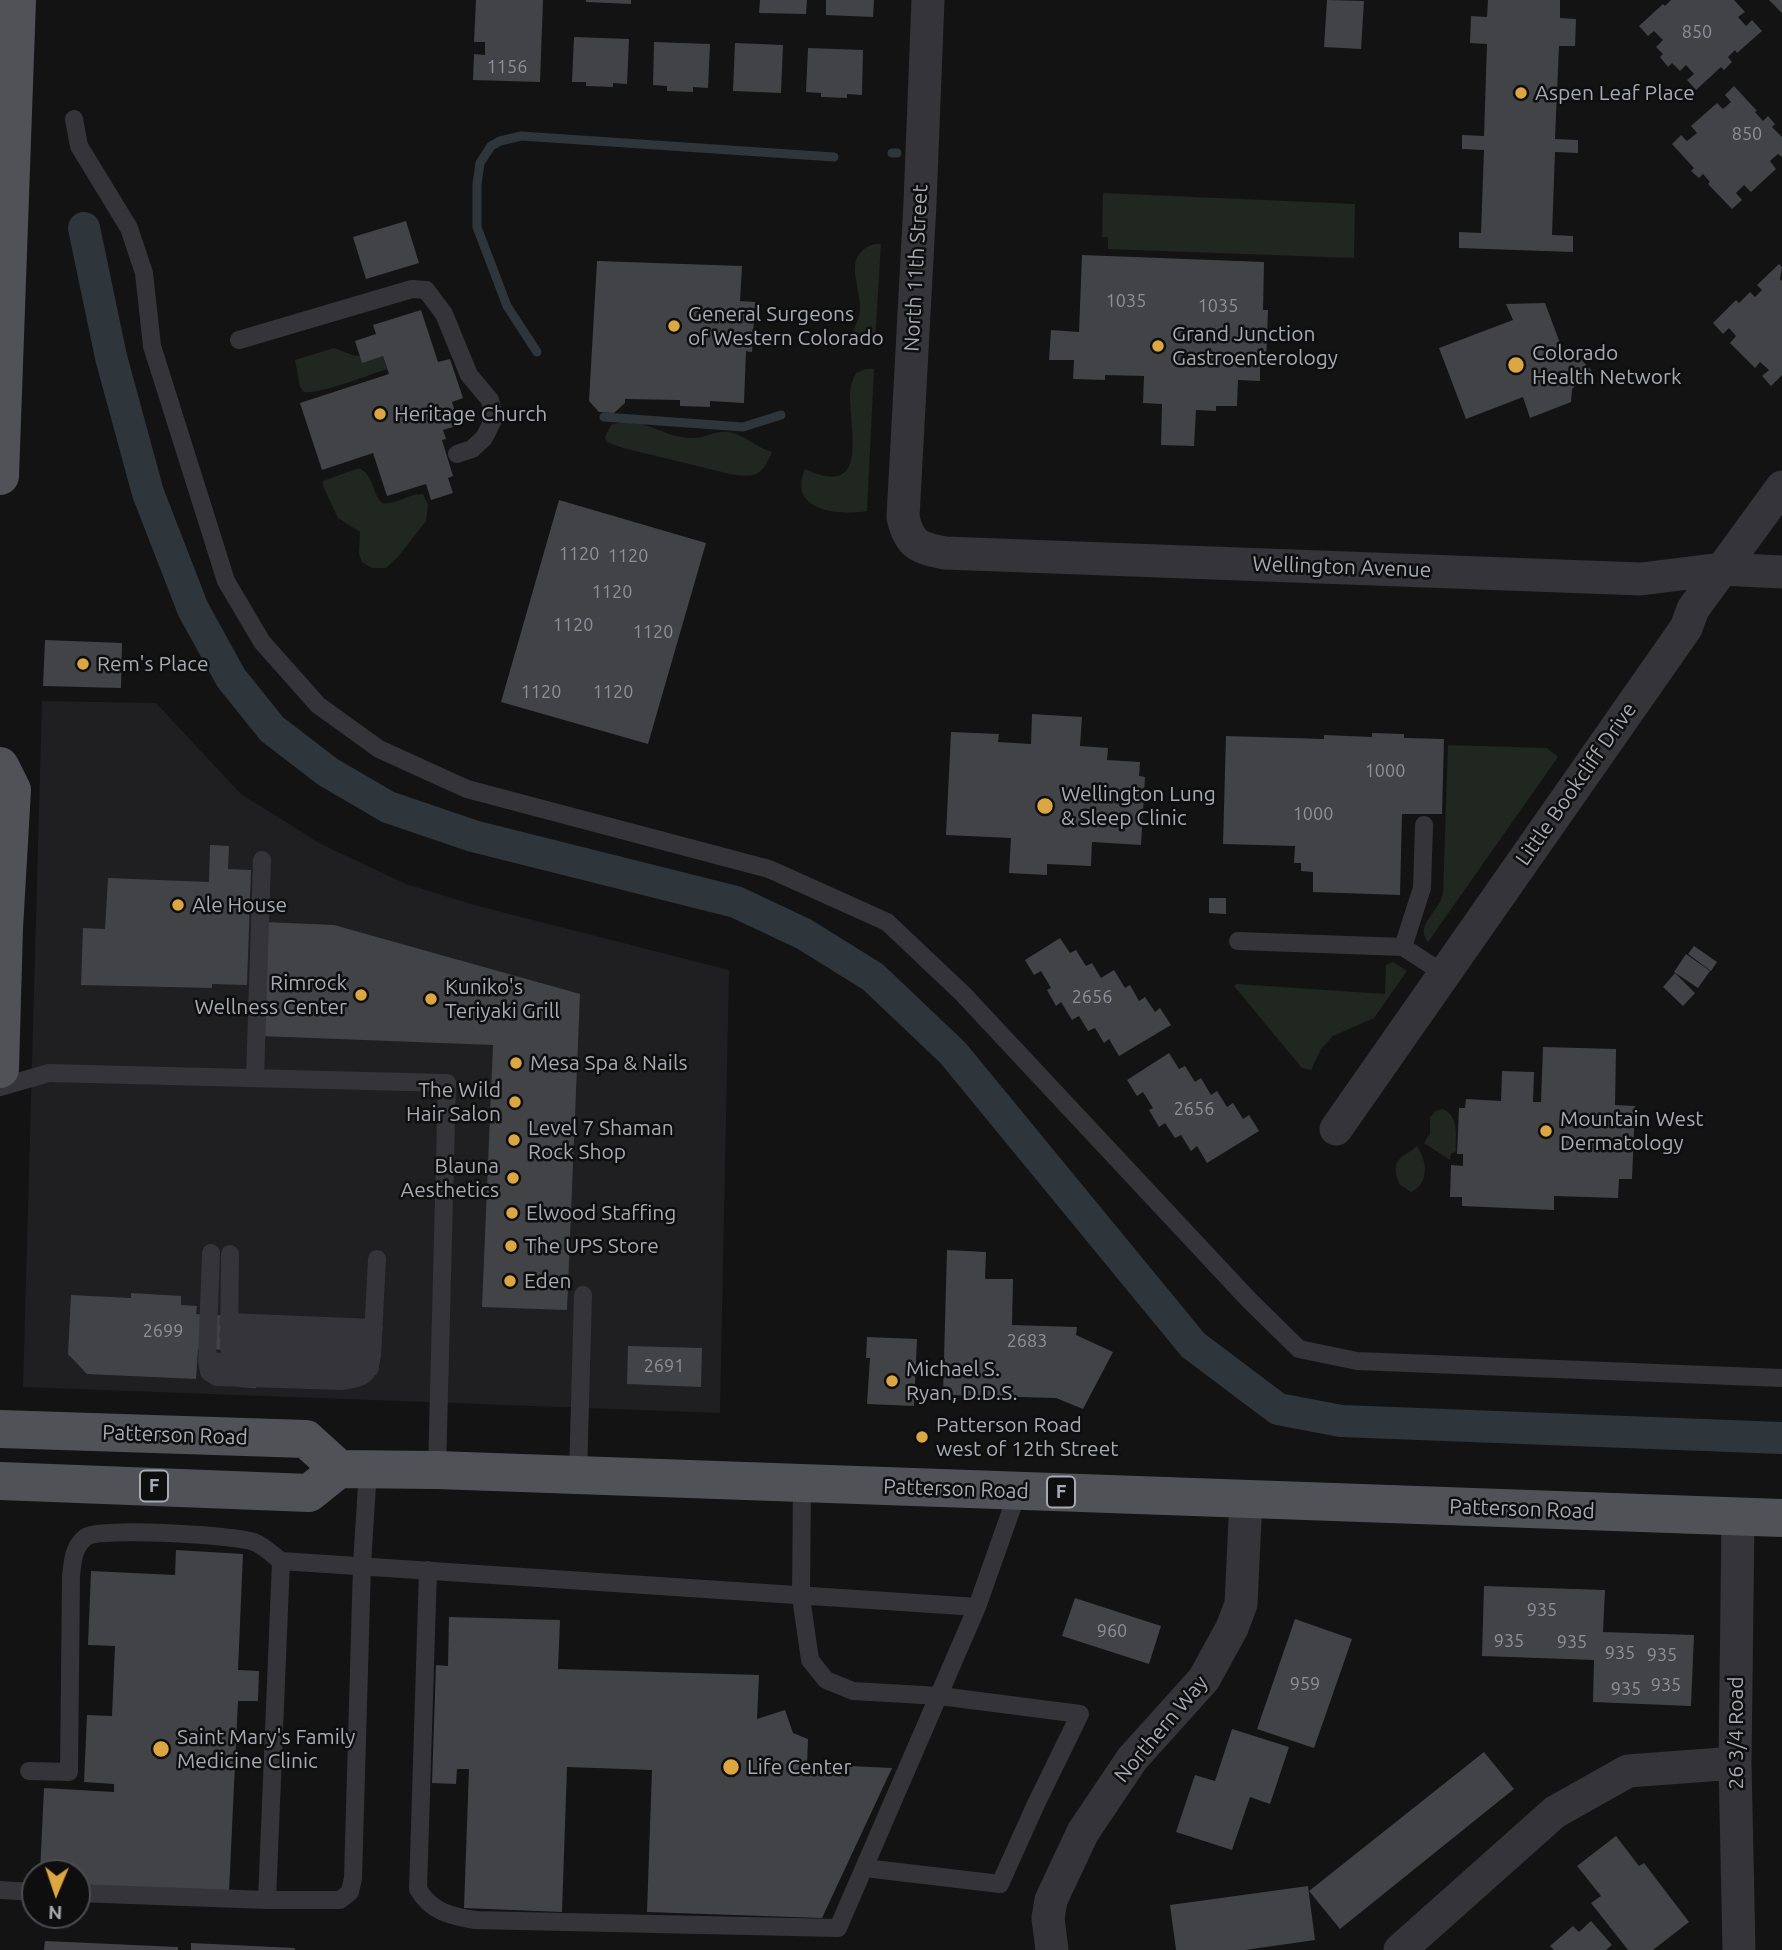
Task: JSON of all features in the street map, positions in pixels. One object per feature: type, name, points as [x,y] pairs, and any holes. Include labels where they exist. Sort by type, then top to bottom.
[{"type":"main road","points":[[0,476],[17,0]]},
{"type":"main road","points":[[0,766],[12,790],[0,1069]]},
{"type":"main road","name":"Patterson Road","points":[[0,1429],[306,1439],[354,1469],[1782,1518]]},
{"type":"main road","name":"F","points":[[0,1481],[309,1493],[354,1469]]},
{"type":"street","name":"North 11th Street","points":[[907,535],[903,517],[928,0]]},
{"type":"street","name":"Little Bookcliff Drive","points":[[1336,1129],[1686,628],[1693,609],[1782,487]]},
{"type":"street","name":"Wellington Avenue","points":[[907,535],[922,548],[945,553],[1641,579],[1721,569],[1782,572]]},
{"type":"street","name":"Northern Way","points":[[1052,1950],[1048,1927],[1051,1900],[1083,1832],[1132,1759],[1204,1679],[1232,1628],[1241,1604],[1246,1499]]},
{"type":"street","name":"26 3/4 Road","points":[[1738,1517],[1735,1763],[1739,1950]]},
{"type":"street","points":[[1400,1950],[1555,1812],[1629,1771],[1735,1763]]},
{"type":"lane","points":[[74,119],[79,146],[130,228],[144,272],[152,346],[226,581],[262,642],[318,705],[379,749],[467,789],[769,869],[887,922],[963,994],[1249,1300],[1299,1349],[1357,1361],[1782,1378]]},
{"type":"lane","points":[[239,340],[412,289],[426,290],[444,314],[469,376],[490,400],[494,418],[484,438],[472,449],[457,454]]},
{"type":"lane","points":[[1403,947],[1422,888],[1424,825]]},
{"type":"lane","points":[[255,1078],[262,860]]},
{"type":"lane","points":[[1238,941],[1403,947],[1443,973]]},
{"type":"lane","points":[[0,1087],[49,1073],[447,1083],[437,1470]]},
{"type":"lane","points":[[211,1253],[207,1361],[209,1372],[217,1377],[342,1381],[359,1379],[372,1348],[377,1259]]},
{"type":"lane","points":[[230,1254],[229,1348],[372,1348]]},
{"type":"lane","points":[[578,1475],[583,1294]]},
{"type":"lane","points":[[228,1329],[372,1348]]},
{"type":"lane","points":[[91,1894],[340,1900],[350,1892],[353,1878],[362,1565],[354,1469]]},
{"type":"lane","points":[[802,1483],[802,1597],[810,1660],[826,1680],[853,1691],[940,1696],[1080,1714],[1000,1884],[865,1868]]},
{"type":"lane","points":[[428,1570],[418,1889],[425,1901],[448,1915],[475,1920],[838,1928],[977,1607],[1018,1491]]},
{"type":"lane","points":[[29,1771],[68,1772],[71,1576],[75,1548],[89,1535],[111,1532],[227,1537],[256,1543],[281,1561],[977,1607]]},
{"type":"lane","points":[[267,1900],[281,1561]]},
{"type":"lane","points":[[0,1891],[21,1892]]},
{"type":"shaded area","points":[[1103,193],[1355,204],[1354,258],[1108,249],[1108,237],[1102,237]]},
{"type":"shaded area","points":[[875,244],[881,244],[875,341],[849,340],[860,312],[855,272],[858,255]]},
{"type":"shaded area","points":[[334,348],[355,356],[383,356],[387,369],[333,387],[304,392],[300,387],[295,360]]},
{"type":"shaded area","points":[[874,369],[867,511],[829,511],[809,502],[803,494],[801,483],[805,469],[826,476],[840,475],[848,468],[853,441],[851,388],[856,373]]},
{"type":"shaded area","points":[[622,422],[641,424],[690,438],[728,432],[772,452],[765,466],[757,474],[730,474],[607,442],[605,437],[611,425]]},
{"type":"shaded area","points":[[359,468],[370,479],[382,503],[423,494],[428,505],[426,521],[386,568],[372,568],[362,562],[359,554],[360,532],[338,518],[323,486],[323,481]]},
{"type":"shaded area","points":[[42,701],[156,703],[241,794],[321,844],[406,884],[478,906],[729,970],[720,1413],[23,1387]]},
{"type":"shaded area","points":[[1448,745],[1547,748],[1558,757],[1428,942],[1424,930],[1443,894]]},
{"type":"shaded area","points":[[1393,962],[1407,971],[1374,1018],[1333,1036],[1321,1049],[1311,1070],[1302,1068],[1234,986],[1236,984],[1385,994],[1386,965]]},
{"type":"shaded area","points":[[1443,1109],[1452,1117],[1456,1127],[1456,1151],[1451,1154],[1450,1160],[1424,1143],[1430,1134],[1430,1117]]},
{"type":"shaded area","points":[[1417,1146],[1425,1171],[1421,1183],[1411,1192],[1399,1184],[1396,1169],[1399,1160]]},
{"type":"building","points":[[476,0],[543,0],[540,82],[473,80],[474,54],[485,55],[485,42],[474,42]]},
{"type":"building","points":[[631,0],[631,4],[586,2]]},
{"type":"building","points":[[760,0],[807,0],[806,14],[759,13]]},
{"type":"building","points":[[826,0],[874,0],[873,17],[826,15]]},
{"type":"building","points":[[1327,0],[1364,1],[1361,49],[1324,47]]},
{"type":"building","name":"Aspen Leaf Place","points":[[1488,0],[1560,0],[1560,18],[1576,19],[1575,46],[1559,46],[1555,139],[1578,140],[1578,153],[1555,152],[1552,235],[1573,236],[1573,252],[1459,248],[1459,232],[1481,233],[1484,150],[1462,149],[1462,135],[1484,136],[1487,44],[1470,43],[1471,16],[1487,17]]},
{"type":"building","points":[[1671,0],[1734,0],[1745,12],[1738,17],[1746,26],[1752,20],[1762,31],[1737,53],[1735,50],[1728,57],[1732,62],[1724,70],[1721,67],[1696,90],[1687,80],[1694,74],[1686,65],[1680,71],[1672,63],[1668,67],[1660,57],[1663,54],[1656,47],[1663,40],[1654,31],[1648,36],[1639,26]]},
{"type":"building","points":[[1769,0],[1782,0],[1782,13]]},
{"type":"building","points":[[574,37],[629,39],[627,84],[613,83],[613,87],[586,86],[586,82],[572,82]]},
{"type":"building","points":[[654,42],[710,44],[708,88],[693,87],[693,92],[667,91],[667,86],[653,85]]},
{"type":"building","points":[[735,43],[783,45],[781,93],[733,91]]},
{"type":"building","points":[[808,48],[863,50],[862,95],[847,94],[847,98],[821,97],[821,93],[806,92]]},
{"type":"building","points":[[1734,86],[1763,121],[1768,116],[1775,124],[1772,127],[1782,137],[1782,157],[1778,154],[1770,161],[1776,169],[1751,192],[1744,185],[1736,193],[1742,200],[1732,209],[1708,184],[1710,182],[1703,174],[1699,178],[1691,171],[1694,168],[1672,144],[1681,135],[1687,141],[1697,133],[1691,126],[1717,103],[1723,109],[1731,102],[1725,95]]},
{"type":"building","points":[[406,221],[419,263],[366,279],[353,237]]},
{"type":"building","name":"Grand Junction Gastroenterology","points":[[1082,255],[1264,262],[1263,310],[1268,310],[1266,364],[1260,364],[1260,381],[1238,380],[1237,406],[1216,406],[1216,411],[1196,410],[1194,446],[1161,445],[1162,404],[1143,403],[1144,376],[1105,375],[1105,380],[1073,379],[1074,360],[1049,360],[1051,330],[1079,332]]},
{"type":"building","name":"General Surgeons of Western Colorado","points":[[597,261],[742,266],[740,301],[755,302],[752,352],[746,351],[744,403],[710,401],[710,407],[680,406],[680,400],[625,399],[625,403],[614,413],[599,412],[589,401]]},
{"type":"building","points":[[1779,264],[1782,267],[1782,375],[1771,386],[1762,376],[1769,370],[1760,362],[1755,368],[1730,343],[1736,336],[1729,328],[1723,334],[1713,323],[1736,300],[1739,303],[1750,292],[1755,297],[1762,290],[1757,285]]},
{"type":"building","name":"Colorado Health Network","points":[[1545,303],[1566,359],[1577,355],[1592,371],[1572,389],[1571,402],[1530,418],[1523,397],[1466,419],[1439,348],[1513,320],[1506,304]]},
{"type":"building","name":"Heritage Church","points":[[421,310],[438,362],[450,359],[463,398],[452,402],[459,425],[443,430],[446,439],[442,440],[453,476],[448,478],[453,493],[431,500],[426,484],[387,496],[373,453],[322,470],[300,403],[389,374],[383,356],[362,363],[355,341],[376,334],[373,325]]},
{"type":"building","points":[[559,500],[706,543],[648,744],[501,702]]},
{"type":"building","name":"Rem's Place","points":[[45,640],[122,643],[121,688],[43,686]]},
{"type":"building","name":"Wellington Lung & Sleep Clinic","points":[[1032,714],[1082,717],[1080,746],[1108,748],[1107,760],[1140,762],[1139,776],[1145,777],[1141,845],[1092,842],[1091,866],[1047,864],[1047,875],[1009,873],[1011,838],[946,835],[951,732],[999,734],[998,742],[1031,744]]},
{"type":"building","points":[[1372,733],[1404,734],[1404,738],[1444,739],[1442,814],[1402,814],[1400,895],[1313,892],[1313,872],[1301,871],[1301,863],[1294,863],[1295,846],[1223,844],[1226,736],[1324,739],[1324,735],[1372,737]]},
{"type":"building","name":"Ale House","points":[[210,845],[229,846],[228,869],[251,870],[247,985],[212,984],[212,988],[81,985],[83,928],[105,929],[108,878],[209,882]]},
{"type":"building","points":[[1209,898],[1226,898],[1226,914],[1209,913]]},
{"type":"building","points":[[265,922],[334,925],[580,994],[567,1310],[482,1307],[493,1045],[260,1036]]},
{"type":"building","points":[[1060,938],[1070,953],[1076,950],[1086,966],[1092,963],[1101,978],[1114,970],[1125,988],[1130,985],[1139,1001],[1145,997],[1155,1012],[1160,1008],[1171,1025],[1119,1056],[1109,1039],[1104,1043],[1095,1028],[1088,1031],[1079,1016],[1072,1020],[1061,1002],[1056,1006],[1047,990],[1051,988],[1041,971],[1034,975],[1025,960]]},
{"type":"building","points":[[1694,946],[1717,962],[1711,971],[1688,954]]},
{"type":"building","points":[[1686,954],[1710,971],[1698,988],[1674,972]]},
{"type":"building","points":[[1675,973],[1695,993],[1683,1006],[1663,987]]},
{"type":"building","name":"Mountain West Dermatology","points":[[1543,1047],[1616,1049],[1615,1105],[1635,1106],[1632,1179],[1619,1179],[1618,1198],[1554,1196],[1554,1210],[1462,1206],[1462,1197],[1450,1197],[1451,1165],[1463,1166],[1463,1154],[1457,1154],[1459,1108],[1465,1108],[1466,1099],[1501,1101],[1502,1071],[1534,1072],[1533,1102],[1541,1102]]},
{"type":"building","points":[[1169,1053],[1179,1069],[1185,1066],[1195,1082],[1201,1078],[1211,1095],[1217,1091],[1227,1107],[1233,1103],[1243,1119],[1249,1115],[1259,1131],[1207,1163],[1197,1146],[1191,1151],[1181,1135],[1175,1138],[1165,1123],[1159,1127],[1149,1110],[1153,1108],[1143,1092],[1137,1096],[1127,1080]]},
{"type":"building","points":[[947,1250],[986,1252],[985,1279],[1013,1279],[1012,1325],[1077,1327],[1076,1335],[1113,1352],[1083,1409],[1056,1398],[943,1395]]},
{"type":"building","points":[[131,1293],[181,1296],[181,1305],[197,1306],[196,1314],[257,1317],[256,1388],[239,1387],[241,1350],[198,1349],[196,1379],[87,1374],[68,1354],[71,1295],[131,1298]]},
{"type":"building","name":"Michael S. Ryan, D.D.S.","points":[[867,1337],[917,1339],[914,1406],[867,1404],[870,1358],[866,1358]]},
{"type":"building","points":[[628,1346],[702,1348],[701,1387],[627,1384]]},
{"type":"building","name":"Saint Mary's Family Medicine Clinic","points":[[176,1550],[243,1554],[238,1670],[259,1671],[258,1701],[238,1701],[229,1892],[91,1886],[91,1859],[41,1859],[44,1788],[114,1792],[114,1784],[84,1782],[87,1715],[112,1716],[115,1646],[88,1645],[91,1571],[175,1575]]},
{"type":"building","points":[[1484,1586],[1605,1590],[1603,1632],[1694,1635],[1691,1706],[1593,1702],[1594,1660],[1482,1656]]},
{"type":"building","points":[[1075,1598],[1161,1626],[1149,1664],[1062,1636]]},
{"type":"building","name":"Life Center","points":[[449,1617],[560,1620],[558,1669],[759,1675],[757,1719],[785,1710],[793,1733],[808,1739],[807,1764],[892,1768],[822,1918],[647,1912],[652,1770],[567,1767],[562,1912],[464,1908],[469,1769],[457,1769],[456,1784],[432,1783],[436,1665],[448,1666]]},
{"type":"building","points":[[1295,1619],[1352,1639],[1314,1748],[1257,1729]]},
{"type":"building","points":[[1232,1729],[1289,1747],[1270,1804],[1250,1797],[1232,1850],[1176,1832],[1195,1775],[1215,1781]]},
{"type":"building","points":[[1484,1752],[1514,1789],[1340,1929],[1309,1891]]},
{"type":"building","points":[[1616,1836],[1639,1866],[1644,1863],[1689,1922],[1653,1950],[1628,1950],[1591,1903],[1601,1896],[1577,1866]]},
{"type":"building","points":[[1308,1886],[1315,1940],[1245,1950],[1176,1950],[1170,1905]]},
{"type":"building","points":[[1591,1921],[1612,1945],[1606,1950],[1554,1950],[1550,1946],[1573,1926],[1579,1932]]},
{"type":"building","points":[[45,1941],[178,1947],[178,1950],[44,1950]]},
{"type":"building","points":[[191,1943],[295,1948],[295,1950],[191,1950]]},
{"type":"waterway","points":[[537,352],[507,306],[477,227],[480,163],[491,146],[521,136],[834,157]]},
{"type":"waterway","points":[[892,153],[897,153]]},
{"type":"waterway","points":[[84,228],[111,357],[148,493],[193,609],[231,678],[272,729],[328,772],[388,807],[473,836],[736,902],[804,934],[873,977],[953,1053],[1193,1345],[1278,1409],[1341,1421],[1782,1438]]},
{"type":"waterway","points":[[604,417],[743,427],[781,415]]},
{"type":"place","name":"Aspen Leaf Place","points":[[1521,93]]},
{"type":"place","name":"General Surgeons of Western Colorado","points":[[674,326]]},
{"type":"place","name":"Grand Junction Gastroenterology","points":[[1158,346]]},
{"type":"place","name":"Colorado Health Network","points":[[1516,365]]},
{"type":"place","name":"Heritage Church","points":[[380,414]]},
{"type":"place","name":"Rem's Place","points":[[83,664]]},
{"type":"place","name":"Wellington Lung & Sleep Clinic","points":[[1045,806]]},
{"type":"place","name":"Ale House","points":[[178,905]]},
{"type":"place","name":"Rimrock Wellness Center","points":[[361,995]]},
{"type":"place","name":"Kuniko's Teriyaki Grill","points":[[431,999]]},
{"type":"place","name":"Mesa Spa & Nails","points":[[516,1063]]},
{"type":"place","name":"The Wild Hair Salon","points":[[515,1102]]},
{"type":"place","name":"Mountain West Dermatology","points":[[1546,1131]]},
{"type":"place","name":"Level 7 Shaman Rock Shop","points":[[514,1140]]},
{"type":"place","name":"Blauna Aesthetics","points":[[513,1178]]},
{"type":"place","name":"Elwood Staffing","points":[[512,1213]]},
{"type":"place","name":"The UPS Store","points":[[511,1246]]},
{"type":"place","name":"Eden","points":[[510,1281]]},
{"type":"place","name":"Michael S. Ryan, D.D.S.","points":[[892,1381]]},
{"type":"place","name":"Patterson Road west of 12th Street","points":[[922,1437]]},
{"type":"place","name":"Saint Mary's Family Medicine Clinic","points":[[161,1749]]},
{"type":"place","name":"Life Center","points":[[731,1767]]}]
